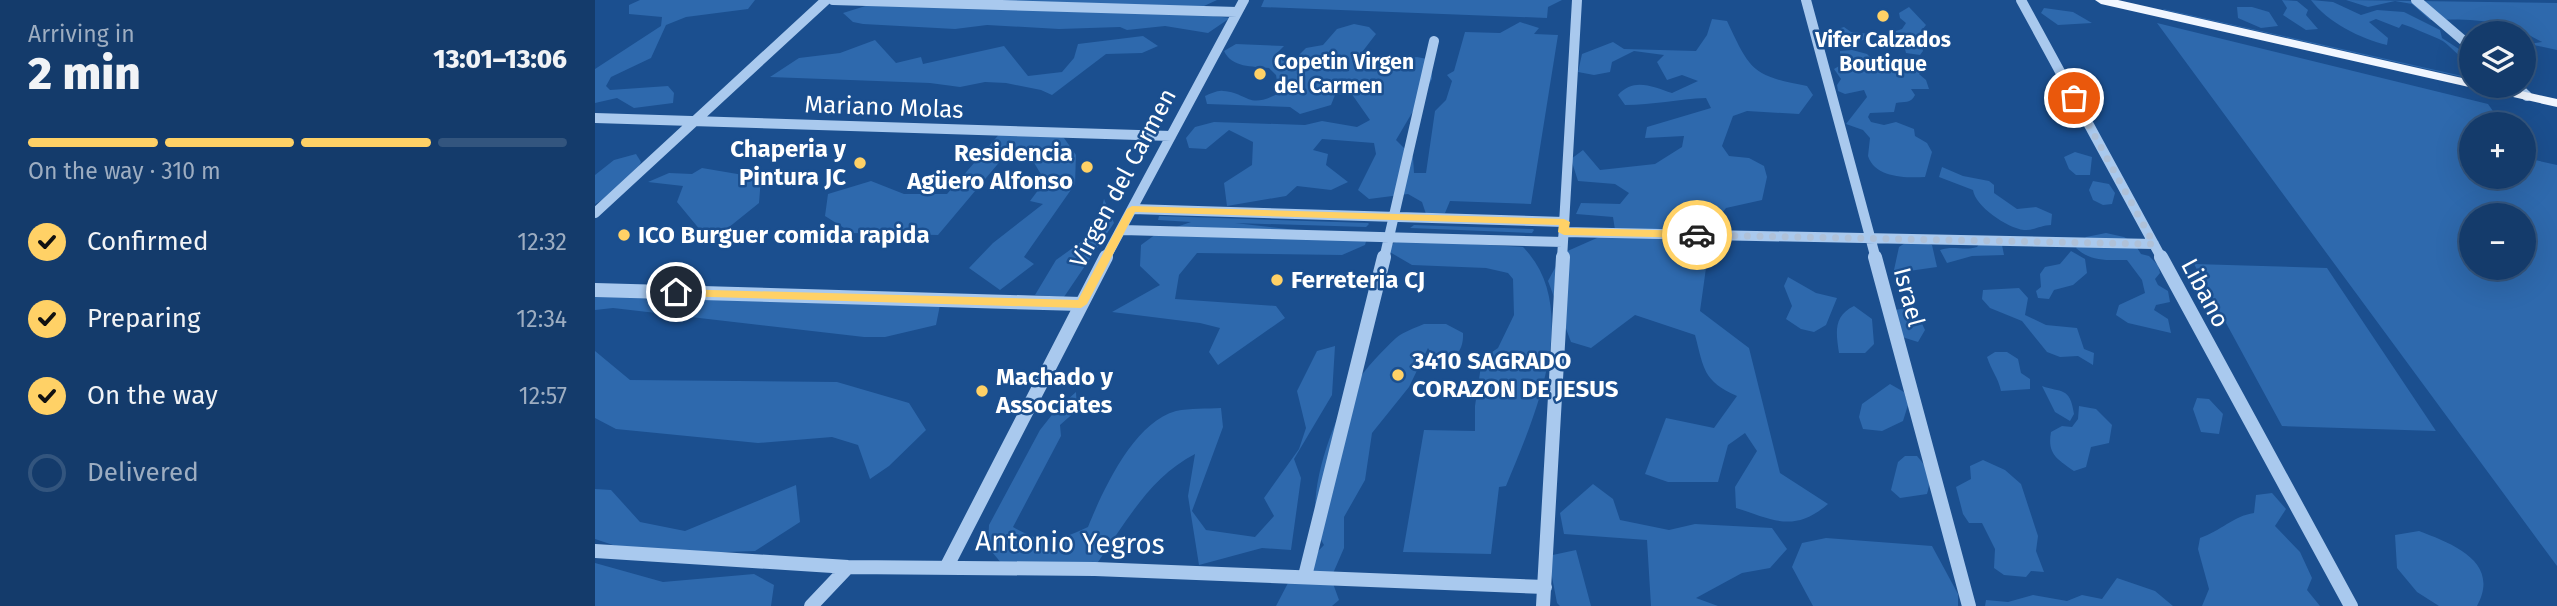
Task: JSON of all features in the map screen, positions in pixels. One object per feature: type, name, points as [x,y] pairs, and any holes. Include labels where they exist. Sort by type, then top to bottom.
[{"type":"main road","points":[[2101,0],[2140,3],[2459,71]]},
{"type":"main road","points":[[2140,3],[2459,80]]},
{"type":"main road","points":[[2536,91],[2557,94]]},
{"type":"main road","points":[[2536,95],[2557,103]]},
{"type":"street","points":[[595,213],[826,0]]},
{"type":"street","points":[[834,0],[1237,12]]},
{"type":"street","name":"Virgen del Carmen","points":[[947,566],[1081,304],[1244,0]]},
{"type":"street","points":[[1543,606],[1577,0]]},
{"type":"street","name":"Israel","points":[[1806,0],[1969,606]]},
{"type":"street","name":"Libano","points":[[2021,0],[2351,606]]},
{"type":"street","points":[[2416,0],[2459,37]]},
{"type":"street","points":[[1304,576],[1395,215],[1434,41]]},
{"type":"street","name":"Mariano Molas","points":[[595,118],[1171,136]]},
{"type":"street","points":[[1132,209],[1395,215],[1564,232]]},
{"type":"street","points":[[1122,230],[1389,237],[1564,232],[2154,244]]},
{"type":"street","points":[[595,290],[1081,304]]},
{"type":"street","name":"Antonio Yegros","points":[[595,551],[848,567],[947,566],[1304,576],[1545,587]]},
{"type":"street","points":[[811,606],[848,567]]},
{"type":"shaded area","points":[[640,0],[755,0],[748,9],[686,17],[666,25],[651,58],[611,77],[606,86],[610,90],[668,86],[674,93],[673,103],[634,108],[617,98],[595,103],[595,69],[661,26],[662,17],[629,14],[629,5]]},
{"type":"shaded area","points":[[1217,0],[1189,13],[1230,18],[1208,33],[1165,26],[1127,30],[1120,27],[1059,29],[987,25],[955,29],[863,24],[853,22],[843,13],[875,3]]},
{"type":"shaded area","points":[[1264,0],[1562,0],[1548,7],[1547,18],[1261,7]]},
{"type":"shaded area","points":[[2282,0],[2297,1],[2308,10],[2306,15],[2318,29],[2306,30],[2283,15],[2287,8]]},
{"type":"shaded area","points":[[2311,0],[2333,2],[2361,15],[2377,10],[2404,12],[2440,30],[2442,38],[2459,49],[2459,55],[2443,41],[2416,29],[2402,24],[2399,28],[2376,19],[2369,22],[2388,38],[2387,45],[2366,39],[2345,29]]},
{"type":"shaded area","points":[[2346,0],[2557,3],[2557,50],[2536,46],[2536,43],[2542,42],[2536,39],[2536,21],[2430,20],[2412,4],[2395,1],[2368,7]]},
{"type":"shaded area","points":[[1909,7],[1926,25],[1918,35],[1923,51],[1920,55],[1906,53],[1902,37],[1895,35],[1906,23],[1899,13]]},
{"type":"shaded area","points":[[2237,7],[2252,7],[2269,12],[2278,26],[2261,28],[2238,18]]},
{"type":"shaded area","points":[[2044,8],[2073,12],[2092,23],[2058,25],[2041,13]]},
{"type":"shaded area","points":[[2163,9],[2459,76],[2164,10]]},
{"type":"shaded area","points":[[1712,19],[1727,21],[1741,50],[1755,68],[1775,79],[1807,86],[1813,95],[1799,114],[1747,111],[1733,116],[1722,146],[1729,156],[1749,158],[1764,166],[1767,177],[1762,200],[1726,208],[1701,241],[1706,268],[1700,311],[1749,348],[1780,473],[1828,504],[1805,519],[1794,521],[1773,520],[1736,508],[1735,487],[1757,451],[1745,433],[1728,445],[1718,482],[1668,482],[1645,474],[1666,418],[1714,428],[1737,396],[1711,379],[1695,335],[1635,315],[1591,348],[1571,342],[1548,281],[1563,253],[1615,230],[1613,217],[1576,214],[1581,203],[1620,204],[1629,193],[1615,184],[1578,181],[1571,159],[1583,150],[1600,170],[1655,164],[1682,147],[1684,136],[1645,138],[1647,127],[1711,108],[1706,98],[1625,105],[1618,95],[1631,86],[1651,86],[1672,93],[1698,81],[1682,75],[1667,80],[1657,62],[1664,55],[1634,51],[1612,62],[1610,72],[1594,75],[1578,72],[1582,54],[1613,42],[1624,49],[1696,51],[1707,35]]},
{"type":"shaded area","points":[[1520,22],[1539,28],[1534,34],[1558,35],[1531,204],[1450,201],[1445,213],[1426,214],[1422,202],[1408,194],[1369,199],[1358,190],[1376,154],[1374,143],[1322,139],[1313,150],[1328,154],[1326,165],[1348,182],[1331,190],[1297,186],[1286,196],[1227,206],[1224,183],[1252,165],[1253,142],[1229,130],[1206,149],[1189,148],[1186,138],[1195,127],[1214,122],[1305,125],[1322,121],[1357,127],[1370,120],[1351,93],[1335,95],[1331,105],[1300,114],[1290,107],[1207,104],[1205,96],[1221,91],[1260,100],[1279,93],[1276,75],[1269,68],[1243,65],[1228,57],[1224,51],[1236,44],[1284,46],[1276,54],[1283,61],[1298,56],[1306,48],[1323,45],[1337,29],[1354,24],[1369,27],[1376,34],[1359,56],[1365,64],[1417,57],[1432,60],[1432,79],[1396,140],[1413,157],[1414,173],[1426,173],[1435,111],[1446,100],[1452,81],[1447,75],[1454,71],[1465,32],[1500,33]]},
{"type":"shaded area","points":[[2157,23],[2488,104],[2494,112],[2459,112],[2459,189],[2536,189],[2536,160],[2557,165],[2557,566]]},
{"type":"shaded area","points":[[1844,27],[1851,32],[1870,34],[1869,39],[1841,44],[1827,39],[1831,31]]},
{"type":"shaded area","points":[[1143,36],[1158,46],[1142,53],[1106,54],[1052,95],[1006,83],[985,82],[960,87],[930,83],[770,77],[799,58],[840,53],[875,40],[896,63],[921,57],[923,64],[1004,46],[1028,76],[1062,72],[1074,58],[1078,44]]},
{"type":"shaded area","points":[[1852,50],[1867,54],[1878,65],[1916,65],[1924,68],[1919,74],[1926,80],[1929,89],[1911,89],[1915,95],[1913,98],[1896,103],[1894,112],[1870,113],[1868,117],[1871,122],[1884,125],[1896,122],[1914,129],[1915,136],[1927,143],[1932,152],[1925,177],[1900,177],[1877,169],[1868,156],[1870,138],[1863,130],[1846,124],[1867,97],[1864,90],[1845,94],[1838,91],[1837,85],[1841,79],[1834,69],[1846,62],[1840,56],[1840,51]]},
{"type":"shaded area","points":[[1039,130],[1064,138],[1076,155],[1075,184],[1024,257],[1034,264],[1000,290],[969,268],[993,243],[1043,204],[1030,201],[1045,181],[1033,161],[1002,159],[938,235],[852,233],[825,216],[828,194],[871,181],[904,194],[947,194],[1002,131]]},
{"type":"shaded area","points":[[2075,152],[2092,157],[2090,175],[2076,175],[2069,169],[2064,157]]},
{"type":"shaded area","points":[[636,154],[641,162],[630,185],[595,204],[595,175],[614,160]]},
{"type":"shaded area","points":[[1942,167],[1963,176],[1989,181],[1994,185],[1994,193],[2017,209],[2036,207],[2052,214],[2051,225],[2027,230],[2009,225],[1979,203],[1973,190],[1939,177]]},
{"type":"shaded area","points":[[702,168],[761,178],[759,203],[723,232],[701,231],[677,202],[683,186],[648,182],[669,173],[692,174]]},
{"type":"shaded area","points":[[2093,181],[2109,184],[2115,193],[2112,204],[2103,205],[2093,200],[2089,190]]},
{"type":"shaded area","points":[[1104,199],[1114,223],[1064,297],[1035,295],[1056,260],[1095,232]]},
{"type":"shaded area","points":[[1159,216],[1369,224],[1366,227],[1235,223],[1367,238],[1365,245],[1342,255],[1197,253],[1179,275],[1175,299],[1276,306],[1285,318],[1218,365],[1209,352],[1220,328],[1112,312],[1160,285],[1140,266],[1141,245],[1156,234],[1191,222],[1158,220]]},
{"type":"shaded area","points":[[1414,225],[1534,230],[1532,233],[1410,228]]},
{"type":"shaded area","points":[[2106,233],[2124,237],[2134,243],[2141,254],[2149,256],[2158,265],[2160,273],[2155,279],[2158,285],[2168,291],[2170,302],[2156,305],[2154,310],[2168,319],[2171,333],[2128,323],[2116,315],[2119,305],[2145,293],[2142,280],[2127,260],[2093,258],[2076,248],[2086,237]]},
{"type":"shaded area","points":[[1984,237],[2002,245],[2004,255],[1972,256],[1947,263],[1940,250],[1977,247]]},
{"type":"shaded area","points":[[1911,239],[1932,245],[1937,267],[1909,271],[1902,279],[1894,270],[1899,247]]},
{"type":"shaded area","points":[[1401,240],[1523,247],[1541,272],[1550,301],[1552,332],[1548,365],[1529,430],[1506,486],[1499,487],[1491,554],[1403,552],[1424,430],[1475,431],[1475,406],[1482,359],[1498,348],[1514,315],[1513,279],[1508,273],[1486,268],[1412,265],[1388,251],[1392,244]]},
{"type":"shaded area","points":[[2071,251],[2085,259],[2087,273],[2073,285],[2054,290],[2049,299],[2038,298],[2036,291],[2041,287],[2040,274],[2045,267],[2060,264]]},
{"type":"shaded area","points":[[2194,264],[2327,268],[2436,431],[2282,426]]},
{"type":"shaded area","points":[[1788,277],[1816,293],[1837,298],[1826,325],[1814,332],[1801,329],[1786,319],[1792,306],[1784,286]]},
{"type":"shaded area","points":[[2019,288],[2028,298],[2025,315],[2046,325],[2077,328],[2084,349],[2094,353],[2093,365],[2078,356],[2060,357],[2047,352],[2022,321],[1990,308],[1982,299],[1983,290]]},
{"type":"shaded area","points":[[595,291],[942,295],[936,325],[885,337],[864,337],[613,308],[595,310]]},
{"type":"shaded area","points":[[1854,306],[1872,319],[1874,344],[1865,353],[1839,353],[1839,320]]},
{"type":"shaded area","points":[[1907,308],[1916,311],[1925,330],[1918,342],[1899,336],[1895,310]]},
{"type":"shaded area","points":[[1424,324],[1446,324],[1463,333],[1462,345],[1453,358],[1439,367],[1428,348],[1409,387],[1372,433],[1365,480],[1344,517],[1344,548],[1331,578],[1339,600],[1332,606],[1276,606],[1288,583],[1324,545],[1317,529],[1317,486],[1329,440],[1347,398],[1365,371],[1396,338]]},
{"type":"shaded area","points":[[1335,346],[1332,395],[1294,459],[1301,478],[1291,550],[1262,548],[1199,565],[1188,496],[1195,454],[1165,475],[1152,488],[1098,562],[1002,564],[988,547],[989,525],[1040,430],[1055,411],[1076,392],[1077,410],[1060,425],[1061,436],[1013,527],[1034,537],[1051,539],[1088,527],[1111,477],[1147,429],[1176,411],[1221,408],[1223,427],[1192,511],[1206,530],[1255,537],[1274,516],[1264,498],[1299,449],[1306,428],[1297,391],[1317,351]]},
{"type":"shaded area","points":[[595,351],[630,380],[837,382],[909,403],[926,430],[889,466],[870,479],[858,445],[832,437],[758,443],[616,429],[595,418]]},
{"type":"shaded area","points":[[1995,352],[2007,352],[2018,359],[2021,373],[2030,379],[2030,389],[2001,391],[1987,357]]},
{"type":"shaded area","points":[[1890,384],[1904,392],[1908,405],[1903,421],[1882,431],[1863,429],[1859,417],[1862,404]]},
{"type":"shaded area","points":[[2042,386],[2067,395],[2074,414],[2070,421],[2055,412]]},
{"type":"shaded area","points":[[2197,398],[2209,399],[2223,414],[2219,434],[2201,432],[2193,409]]},
{"type":"shaded area","points":[[2079,406],[2096,409],[2112,425],[2109,443],[2091,447],[2086,467],[2074,471],[2055,455],[2050,440],[2051,432],[2062,426],[2072,427],[2078,419]]},
{"type":"shaded area","points":[[1905,456],[1917,456],[1924,465],[1929,478],[1927,494],[1900,498],[1891,490],[1898,462]]},
{"type":"shaded area","points":[[1983,460],[2005,470],[2021,484],[2038,536],[2036,551],[2044,572],[2031,571],[2026,577],[2004,575],[1994,568],[1995,549],[1982,523],[1969,523],[1963,514],[1956,487],[1971,479],[1970,466]]},
{"type":"shaded area","points":[[1593,484],[1613,499],[1620,520],[1669,530],[1695,524],[1772,528],[1787,549],[1770,568],[1742,573],[1696,598],[1718,606],[1651,606],[1647,540],[1564,534],[1560,513]]},
{"type":"shaded area","points":[[796,485],[800,522],[755,551],[643,555],[595,539],[595,489],[611,490],[640,522],[685,531]]},
{"type":"shaded area","points":[[2272,493],[2286,509],[2275,526],[2300,552],[2312,578],[2307,590],[2320,606],[2202,606],[2209,589],[2198,549],[2200,538],[2240,517],[2254,513],[2256,495]]},
{"type":"shaded area","points":[[2419,531],[2459,549],[2478,566],[2483,578],[2483,591],[2477,606],[2439,606],[2417,592],[2397,568],[2395,535]]},
{"type":"shaded area","points":[[1826,538],[1932,546],[1958,594],[1958,606],[1813,606],[1792,567],[1802,543]]},
{"type":"shaded area","points":[[1576,550],[1591,606],[1560,606],[1557,603],[1548,556]]},
{"type":"shaded area","points":[[595,563],[663,582],[754,574],[774,585],[771,606],[595,606]]},
{"type":"shaded area","points":[[2117,578],[2155,591],[2173,606],[1985,606],[1986,600],[2008,602],[2033,595],[2067,601],[2082,595],[2102,599]]},
{"type":"way so far","points":[[1697,235],[2154,244],[2074,98]]},
{"type":"place","name":"Vifer Calzados Boutique","points":[[1883,16]]},
{"type":"place","name":"Copetin Virgen del Carmen","points":[[1260,74]]},
{"type":"place","name":"Chaperia y Pintura JC","points":[[860,163]]},
{"type":"place","name":"Residencia Agüero Alfonso","points":[[1087,167]]},
{"type":"place","name":"ICO Burguer comida rapida","points":[[624,235]]},
{"type":"place","name":"Ferreteria CJ","points":[[1277,280]]},
{"type":"place","name":"3410 SAGRADO CORAZON DE JESUS","points":[[1398,375]]},
{"type":"place","name":"Machado y Associates","points":[[982,391]]},
{"type":"route","points":[[676,292],[1081,304],[1132,209],[1564,222],[1564,232],[1697,235]]}]
